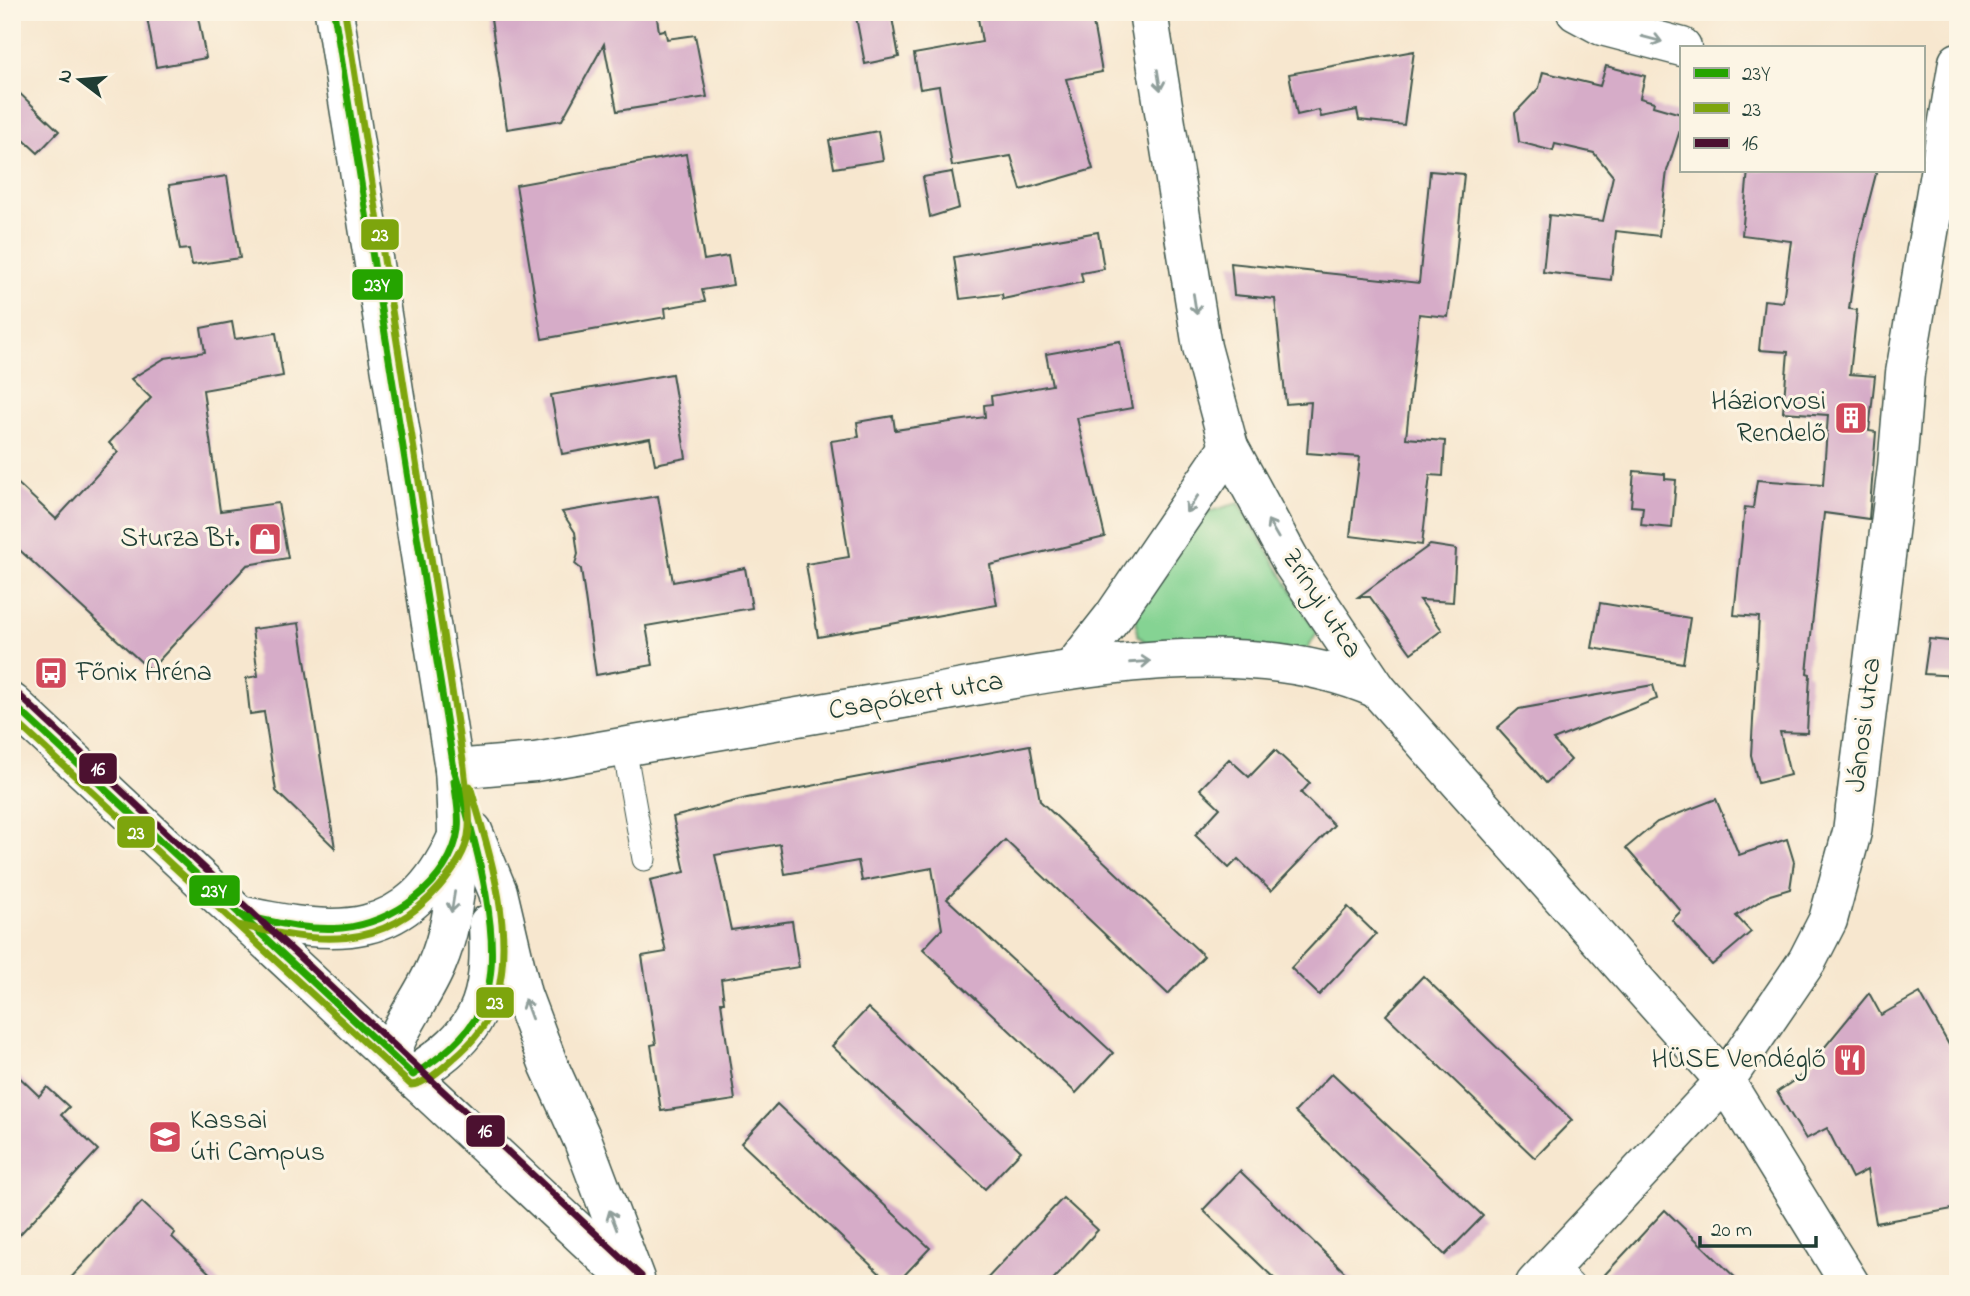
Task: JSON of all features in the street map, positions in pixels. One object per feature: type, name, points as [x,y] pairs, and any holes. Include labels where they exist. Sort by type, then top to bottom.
[{"type":"street","points":[[334,12],[454,769],[466,832],[488,919],[490,961],[487,994],[474,1021],[452,1047],[402,1065]]},
{"type":"street","name":"Zrínyi utca","points":[[1148,12],[1202,347],[1229,447],[1292,563],[1377,689],[1725,1081],[1850,1284]]},
{"type":"street","points":[[1576,12],[1592,22],[1680,46]]},
{"type":"street","name":"Jánosi utca","points":[[1553,1278],[1725,1081],[1807,961],[1828,920],[1852,832],[1937,110],[1958,62]]},
{"type":"street","points":[[1072,669],[1108,626],[1229,447]]},
{"type":"street","name":"Csapókert utca","points":[[454,769],[535,762],[1072,669],[1159,661],[1272,663],[1324,669],[1377,689]]},
{"type":"street","points":[[12,703],[635,1284]]},
{"type":"street","points":[[240,915],[328,929],[354,929],[375,923],[416,899],[466,832]]},
{"type":"street","points":[[402,1065],[397,1035],[429,982],[444,944],[466,832]]},
{"type":"street","points":[[466,832],[498,892],[522,994],[549,1066],[583,1141],[635,1284]]},
{"type":"lane","points":[[624,747],[644,859]]},
{"type":"green space","points":[[1239,503],[1317,633],[1307,650],[1151,648],[1137,634],[1136,609],[1207,512]]},
{"type":"building","points":[[146,12],[197,12],[206,58],[156,67]]},
{"type":"building","points":[[490,12],[656,12],[659,31],[665,30],[667,39],[695,35],[707,97],[617,111],[604,44],[562,120],[507,129]]},
{"type":"building","points":[[891,12],[899,57],[865,64],[856,17]]},
{"type":"building","points":[[977,12],[1091,12],[1102,72],[1066,79],[1093,169],[1021,190],[1011,156],[952,166],[939,86],[920,89],[914,54],[982,42]]},
{"type":"building","points":[[1414,51],[1404,125],[1359,120],[1357,110],[1321,117],[1319,110],[1297,115],[1289,74]]},
{"type":"building","points":[[1606,66],[1645,76],[1640,98],[1654,102],[1653,106],[1680,114],[1680,130],[1667,171],[1659,236],[1616,231],[1611,280],[1543,272],[1549,215],[1603,221],[1613,176],[1594,153],[1555,144],[1553,151],[1519,142],[1515,113],[1539,88],[1543,72],[1600,86]]},
{"type":"building","points":[[12,86],[59,131],[38,153],[12,129]]},
{"type":"building","points":[[878,131],[883,160],[834,168],[829,140]]},
{"type":"building","points":[[686,154],[704,260],[728,256],[733,285],[702,290],[705,301],[665,308],[666,317],[542,339],[516,185]]},
{"type":"building","points":[[1430,171],[1464,174],[1448,317],[1419,314],[1406,438],[1445,441],[1443,476],[1430,475],[1422,545],[1350,536],[1360,457],[1307,453],[1311,402],[1286,404],[1275,299],[1234,295],[1231,263],[1419,283]]},
{"type":"building","points":[[952,172],[959,208],[930,217],[923,177]]},
{"type":"building","points":[[1748,172],[1876,172],[1858,243],[1849,309],[1857,310],[1850,374],[1875,376],[1869,431],[1876,432],[1869,519],[1824,513],[1807,673],[1810,674],[1807,733],[1780,732],[1790,775],[1758,783],[1751,755],[1759,617],[1734,615],[1745,507],[1753,508],[1757,480],[1823,485],[1828,415],[1783,412],[1788,352],[1759,350],[1764,300],[1783,302],[1791,241],[1742,235]]},
{"type":"building","points":[[227,176],[240,258],[192,265],[189,249],[180,250],[169,185]]},
{"type":"building","points":[[1098,232],[1104,269],[1081,273],[1083,282],[1003,299],[1002,294],[960,299],[954,257]]},
{"type":"building","points":[[232,322],[235,339],[276,333],[283,376],[203,390],[220,511],[278,503],[288,558],[247,565],[150,670],[12,543],[12,478],[56,519],[118,452],[109,443],[151,398],[131,379],[165,358],[205,352],[201,328]]},
{"type":"building","points":[[1120,341],[1132,408],[1077,418],[1105,537],[990,565],[997,605],[818,637],[806,564],[849,557],[831,441],[859,437],[857,422],[893,416],[895,430],[985,417],[984,405],[992,404],[991,396],[1052,385],[1046,354]]},
{"type":"building","points":[[672,374],[686,458],[655,464],[650,438],[562,454],[551,395]]},
{"type":"building","points":[[1634,471],[1665,474],[1665,479],[1676,480],[1672,528],[1641,525],[1643,507],[1631,506]]},
{"type":"building","points":[[658,496],[673,582],[745,568],[752,608],[646,626],[653,665],[596,675],[581,569],[575,564],[578,554],[575,532],[562,512]]},
{"type":"building","points":[[1430,545],[1456,549],[1453,602],[1420,600],[1442,630],[1411,653],[1370,597],[1358,597]]},
{"type":"building","points":[[1600,603],[1690,618],[1683,663],[1592,648]]},
{"type":"building","points":[[299,623],[335,848],[276,791],[264,712],[250,714],[246,678],[258,676],[252,629]]},
{"type":"building","points":[[1929,639],[1958,642],[1958,676],[1924,674]]},
{"type":"building","points":[[1653,685],[1657,699],[1553,740],[1571,760],[1546,783],[1497,728],[1519,709]]},
{"type":"building","points":[[1030,745],[1040,801],[1204,956],[1168,994],[1005,840],[947,899],[1113,1053],[1076,1093],[923,949],[942,929],[932,868],[862,881],[858,861],[785,874],[780,844],[715,855],[731,930],[792,921],[799,967],[721,979],[724,1002],[721,1002],[735,1100],[661,1111],[651,1045],[656,1044],[642,956],[666,952],[650,880],[685,872],[673,817],[747,798]]},
{"type":"building","points":[[1275,750],[1310,783],[1301,793],[1334,825],[1271,891],[1238,859],[1229,868],[1195,835],[1220,808],[1200,789],[1229,759],[1249,777]]},
{"type":"building","points":[[1716,799],[1739,855],[1787,839],[1794,862],[1790,889],[1770,895],[1736,916],[1751,932],[1712,965],[1672,920],[1681,911],[1626,848],[1657,822]]},
{"type":"building","points":[[1348,907],[1376,934],[1319,995],[1291,968]]},
{"type":"building","points":[[1423,976],[1572,1120],[1535,1158],[1386,1015]]},
{"type":"building","points":[[1869,993],[1881,1015],[1920,993],[1958,1061],[1958,1208],[1876,1223],[1867,1170],[1852,1178],[1827,1128],[1806,1139],[1777,1092],[1802,1075]]},
{"type":"building","points":[[868,1008],[1021,1151],[985,1189],[832,1046]]},
{"type":"building","points":[[12,1070],[39,1096],[47,1087],[69,1107],[61,1115],[98,1150],[12,1243]]},
{"type":"building","points":[[1332,1073],[1483,1216],[1445,1255],[1295,1112]]},
{"type":"building","points":[[777,1104],[930,1248],[896,1284],[891,1284],[741,1143]]},
{"type":"building","points":[[1240,1171],[1357,1284],[1280,1284],[1203,1210]]},
{"type":"building","points":[[1063,1198],[1098,1230],[1049,1284],[982,1284]]},
{"type":"building","points":[[142,1202],[175,1233],[172,1237],[221,1284],[65,1284]]},
{"type":"building","points":[[1665,1210],[1742,1284],[1596,1284]]},
{"type":"transit line","name":"23Y","points":[[12,703],[413,1075],[452,1046],[475,1019],[489,984],[492,955],[490,923],[478,856],[454,769],[334,12]]},
{"type":"transit line","name":"23","points":[[238,925],[294,936],[346,938],[394,924],[417,909],[448,876],[464,850],[469,828],[464,767],[345,12]]},
{"type":"transit line","name":"16","points":[[19,695],[641,1276]]},
{"type":"transit line","name":"23","points":[[12,718],[411,1085],[423,1082],[469,1044],[486,1022],[497,996],[502,970],[501,917],[492,863],[470,786]]},
{"type":"transit line","name":"23Y","points":[[240,915],[329,929],[361,925],[398,909],[431,883],[444,867],[453,849],[458,830],[454,781]]},
{"type":"place","name":"Háziorvosi Rendelő","points":[[1851,418]]},
{"type":"place","name":"Sturza Bt.","points":[[265,539]]},
{"type":"place","name":"Főnix Aréna","points":[[51,673]]},
{"type":"place","name":"HÜSE Vendéglő","points":[[1850,1060]]},
{"type":"place","name":"Kassai úti Campus","points":[[165,1137]]}]
